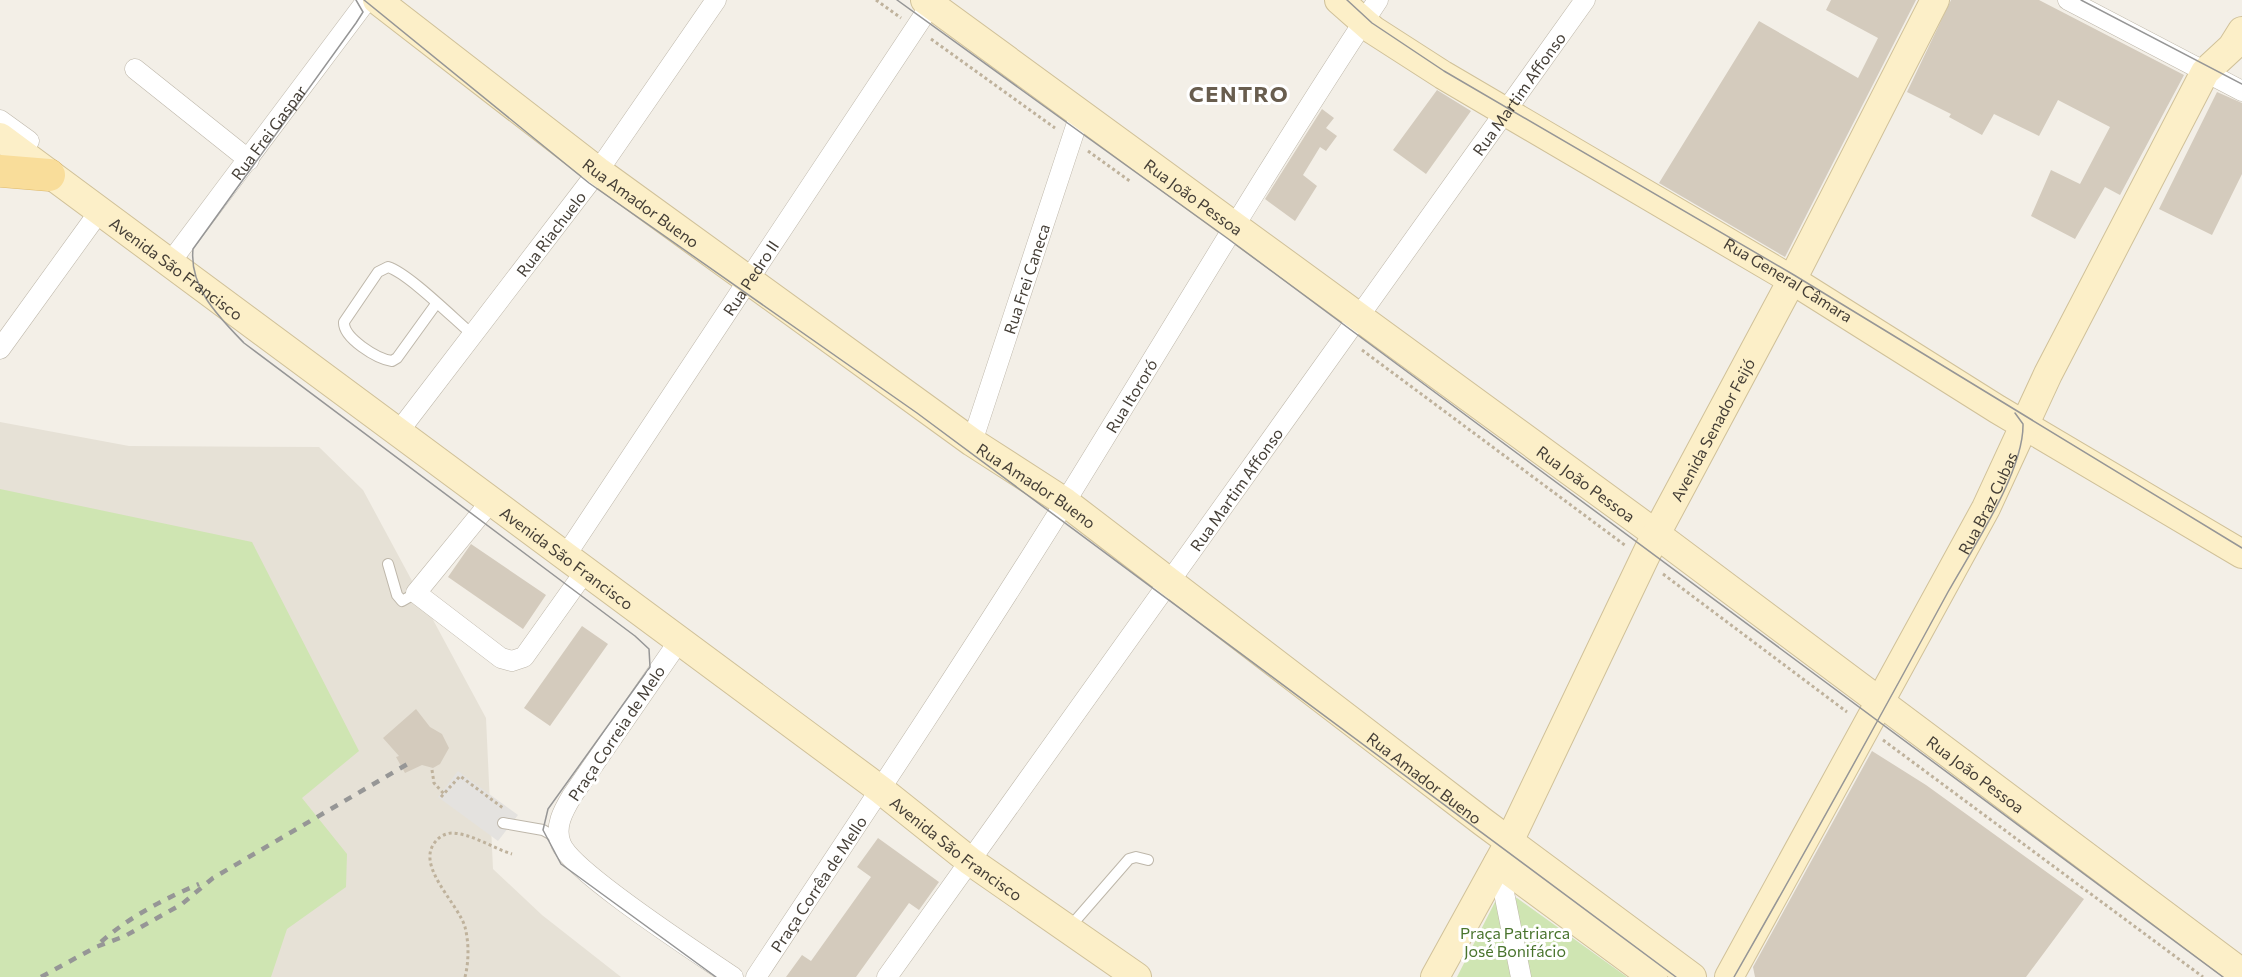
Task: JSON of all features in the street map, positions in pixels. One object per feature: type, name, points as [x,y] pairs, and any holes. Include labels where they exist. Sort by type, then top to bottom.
[{"type":"main road","points":[[0,171],[49,175]]},
{"type":"street","name":"Rua Frei Gaspar","points":[[173,258],[249,160],[367,0]]},
{"type":"street","name":"Rua Amador Bueno","points":[[377,0],[598,171],[748,281],[972,442],[1065,502],[1170,581],[1503,852],[1692,977]]},
{"type":"street","name":"Rua Riachuelo","points":[[399,431],[598,171],[716,0]]},
{"type":"street","name":"Rua General Câmara","points":[[1339,0],[1370,11],[1443,75],[1792,280],[2024,424],[2242,554]]},
{"type":"street","name":"Rua Martim Affonso","points":[[887,977],[1350,326],[1586,0]]},
{"type":"street","name":"Avenida Senador Feijó","points":[[1503,852],[1656,534],[1792,280],[1935,0]]},
{"type":"street","points":[[2068,0],[2242,91]]},
{"type":"street","name":"Rua Pedro II","points":[[416,593],[501,658],[512,661],[524,657],[576,562],[748,281],[930,2]]},
{"type":"street","name":"Rua João Pessoa","points":[[930,2],[1075,126],[1235,226],[1350,326],[1656,534],[1874,715],[2242,973]]},
{"type":"street","name":"Rua Itororó","points":[[881,790],[1065,502],[1370,11]]},
{"type":"street","name":"Rua Braz Cubas","points":[[1729,977],[1986,508],[2024,424],[2205,72],[2225,55],[2241,36]]},
{"type":"street","points":[[135,69],[249,160]]},
{"type":"street","name":"Avenida São Francisco","points":[[0,120],[173,258],[399,431],[881,790],[970,861],[1137,977]]},
{"type":"street","name":"Rua Frei Caneca","points":[[972,442],[1075,126]]},
{"type":"street","name":"Avenida São Francisco","points":[[0,137],[99,212],[173,258]]},
{"type":"street","points":[[0,349],[99,212]]},
{"type":"street","points":[[416,593],[492,500]]},
{"type":"street","name":"Praça Correia de Melo","points":[[560,839],[559,823],[572,796],[679,641]]},
{"type":"street","name":"Praça Corrêa de Mello","points":[[756,977],[881,790]]},
{"type":"street","points":[[560,839],[562,847],[574,860],[626,902],[733,977]]},
{"type":"street","points":[[1436,977],[1503,852]]},
{"type":"street","points":[[1503,852],[1521,977]]},
{"type":"street","points":[[1503,852],[1653,977]]},
{"type":"lane","points":[[436,304],[398,358],[392,361],[376,355],[350,336],[344,328],[344,322],[378,272],[388,267],[395,269],[473,335]]},
{"type":"lane","points":[[388,564],[397,595],[402,601],[416,593]]},
{"type":"lane","points":[[503,823],[543,831],[560,839]]},
{"type":"lane","points":[[1068,929],[1129,859],[1136,857],[1148,860]]},
{"type":"path","points":[[876,0],[915,28],[1075,126],[1137,186]]},
{"type":"path","points":[[1350,326],[1644,559],[1874,715],[2203,977]]},
{"type":"path","points":[[432,770],[435,783],[443,796],[460,776],[504,808]]},
{"type":"path","points":[[465,977],[468,943],[464,925],[433,873],[429,857],[432,847],[437,840],[449,833],[468,836],[512,854]]},
{"type":"shaded area","points":[[0,422],[129,446],[319,447],[363,490],[486,718],[493,869],[542,915],[621,977],[0,977]]},
{"type":"shaded area","points":[[458,771],[518,815],[498,841],[438,797]]},
{"type":"green space","points":[[0,489],[252,542],[359,751],[302,798],[347,854],[346,887],[287,929],[271,977],[0,977]]},
{"type":"green space","name":"Praça Patriarca José Bonifácio","points":[[1506,894],[1517,898],[1627,977],[1457,977],[1496,900]]},
{"type":"building","points":[[1831,0],[1916,0],[1785,257],[1659,183],[1759,21],[1858,78],[1878,38],[1826,10]]},
{"type":"building","points":[[1951,0],[2039,0],[2184,75],[2120,195],[2105,187],[2075,239],[2031,216],[2051,170],[2080,184],[2110,127],[2058,100],[2039,136],[1994,114],[1982,135],[1949,117],[1951,114],[1907,92]]},
{"type":"building","points":[[1437,90],[1471,111],[1426,174],[1393,150]]},
{"type":"building","points":[[2217,92],[2242,103],[2242,174],[2212,235],[2159,209]]},
{"type":"building","points":[[1322,109],[1334,118],[1326,128],[1337,136],[1326,151],[1320,147],[1303,175],[1317,186],[1295,221],[1265,199]]},
{"type":"building","points":[[471,544],[546,595],[523,629],[448,577]]},
{"type":"building","points":[[582,626],[608,644],[550,726],[524,708]]},
{"type":"building","points":[[416,709],[430,727],[442,734],[449,748],[440,764],[433,768],[422,765],[405,773],[396,757],[399,756],[383,738]]},
{"type":"building","points":[[1872,751],[1926,785],[2084,899],[2026,977],[1755,977],[1753,967]]},
{"type":"building","points":[[878,838],[939,882],[919,910],[909,903],[856,977],[786,977],[802,955],[811,961],[871,877],[857,867]]},
{"type":"tram line","points":[[356,0],[363,12],[356,23],[193,249],[196,276],[208,301],[244,343],[635,636],[649,649],[650,667],[548,809],[543,830],[561,864],[716,977]]},
{"type":"tram line","points":[[364,0],[589,183],[917,413],[1676,977]]},
{"type":"tram line","points":[[897,0],[1227,238],[2223,977]]},
{"type":"tram line","points":[[1347,0],[1372,23],[1444,71],[1794,275],[2242,548]]},
{"type":"tram line","points":[[2081,0],[2242,84]]},
{"type":"tram line","points":[[1734,977],[1995,510],[2015,464],[2021,443],[2023,424],[2015,413]]},
{"type":"railway","points":[[41,977],[96,947],[125,936],[182,904],[213,878],[411,762]]},
{"type":"railway","points":[[101,942],[123,924],[147,909],[199,884]]},
{"type":"district","name":"CENTRO","points":[[1239,93]]}]
